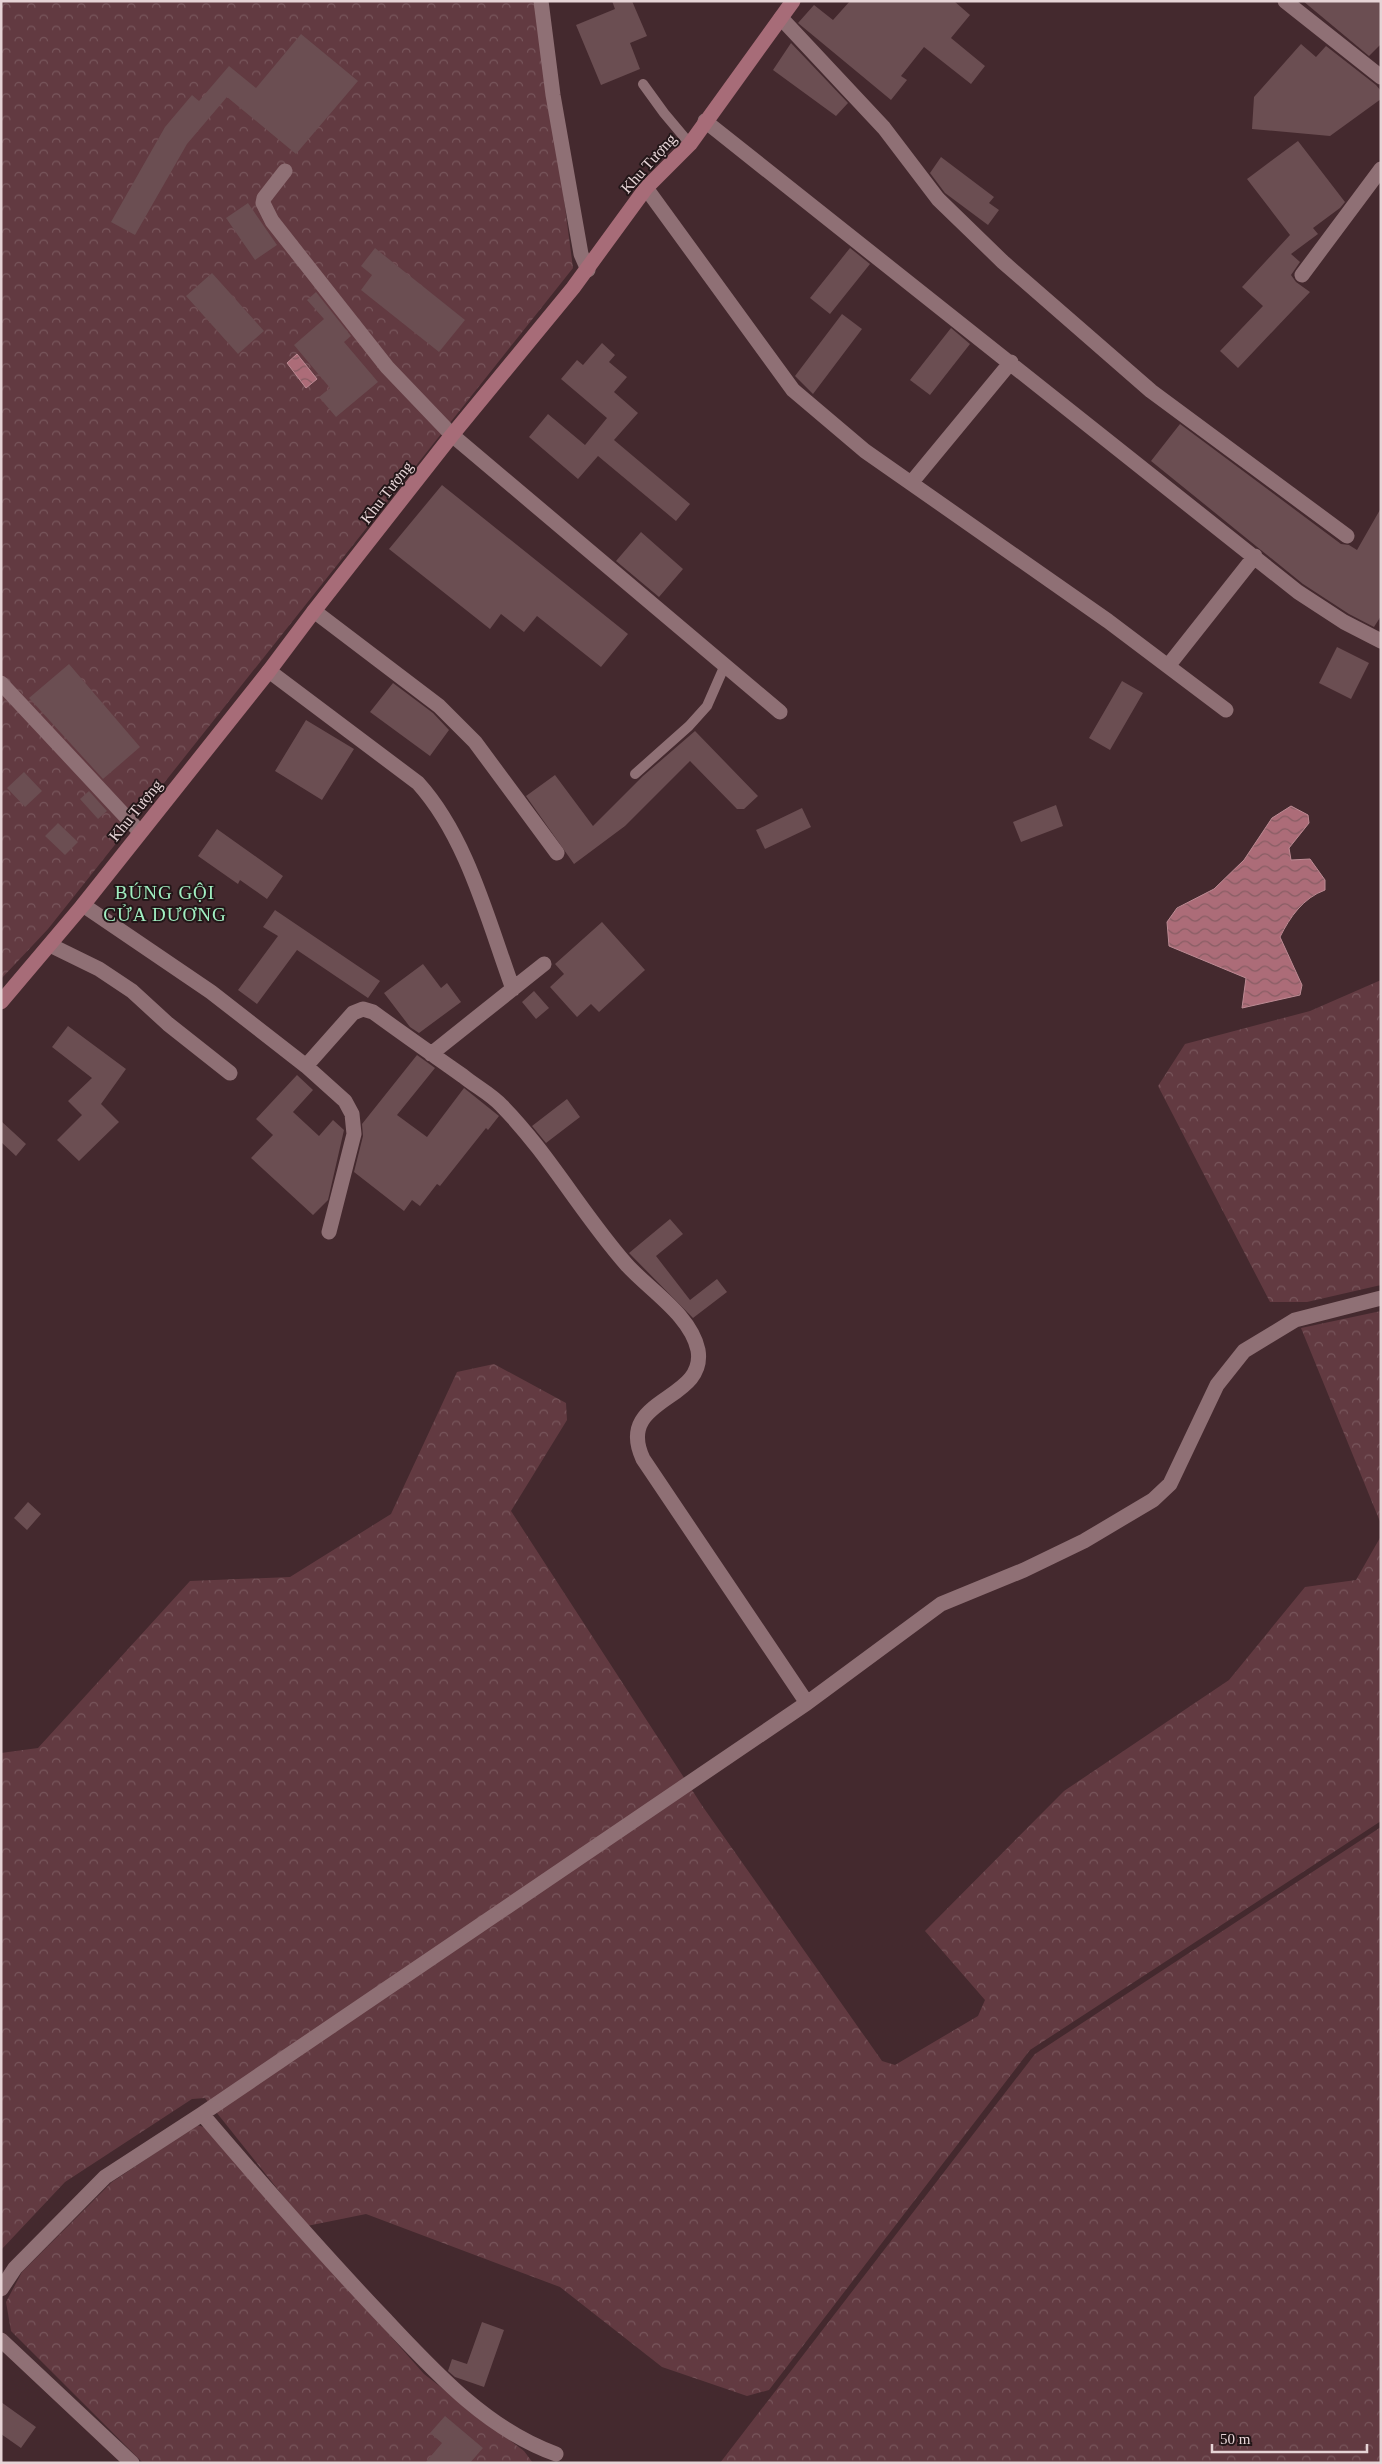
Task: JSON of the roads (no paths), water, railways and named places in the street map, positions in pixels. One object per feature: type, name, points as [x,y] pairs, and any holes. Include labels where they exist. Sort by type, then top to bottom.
[{"type":"street","points":[[541,1],[553,95],[581,254],[588,270]]},
{"type":"street","name":"Khu Tượng","points":[[3,997],[83,905],[269,671],[452,435],[588,270],[646,188],[690,144],[793,1]]},
{"type":"street","points":[[1285,1],[1381,77]]},
{"type":"street","points":[[781,18],[884,128],[938,199],[1003,262],[1151,390],[1347,536]]},
{"type":"street","points":[[705,121],[1298,592],[1344,622],[1381,641]]},
{"type":"street","points":[[1302,275],[1381,169]]},
{"type":"street","points":[[285,171],[264,198],[263,203],[272,222],[387,367],[452,435],[780,712]]},
{"type":"street","points":[[646,188],[793,390],[865,451],[1168,666],[1226,710]]},
{"type":"street","points":[[911,483],[1010,362]]},
{"type":"street","points":[[1168,666],[1255,556]]},
{"type":"street","points":[[314,611],[439,706],[475,742],[557,853]]},
{"type":"street","points":[[269,671],[418,783],[435,802],[450,827],[476,887],[513,989]]},
{"type":"street","points":[[1,683],[140,832]]},
{"type":"street","points":[[83,905],[211,992],[306,1066],[344,1101],[352,1114],[354,1134],[330,1232]]},
{"type":"street","points":[[50,944],[99,968],[132,991],[168,1024],[230,1073]]},
{"type":"street","points":[[431,1054],[544,964]]},
{"type":"street","points":[[306,1066],[353,1013],[363,1009],[373,1012],[500,1104],[527,1134],[626,1264],[658,1294],[690,1332],[698,1349],[698,1360],[694,1378],[646,1414],[638,1436],[638,1447],[643,1459],[807,1703]]},
{"type":"street","points":[[1,2289],[15,2268],[106,2177],[202,2114],[807,1703],[941,1604],[1024,1570],[1084,1541],[1153,1500],[1170,1484],[1216,1385],[1244,1350],[1294,1320],[1381,1298]]},
{"type":"street","points":[[202,2114],[327,2259],[447,2384],[531,2445],[556,2454]]},
{"type":"street","points":[[1,2340],[132,2463]]},
{"type":"lane","points":[[643,84],[690,144]]},
{"type":"lane","points":[[636,774],[689,726],[707,706],[725,665]]},
{"type":"water","points":[[297,354],[317,379],[306,388],[287,363]]},
{"type":"water","points":[[1291,806],[1308,815],[1309,823],[1289,848],[1291,860],[1310,859],[1325,880],[1325,890],[1317,893],[1298,909],[1280,937],[1302,985],[1300,995],[1242,1008],[1246,978],[1169,946],[1167,922],[1177,908],[1214,889],[1244,860],[1272,818]]},
{"type":"district","name":"BÚNG GỘI CỬA DƯƠNG","points":[[165,903]]}]
